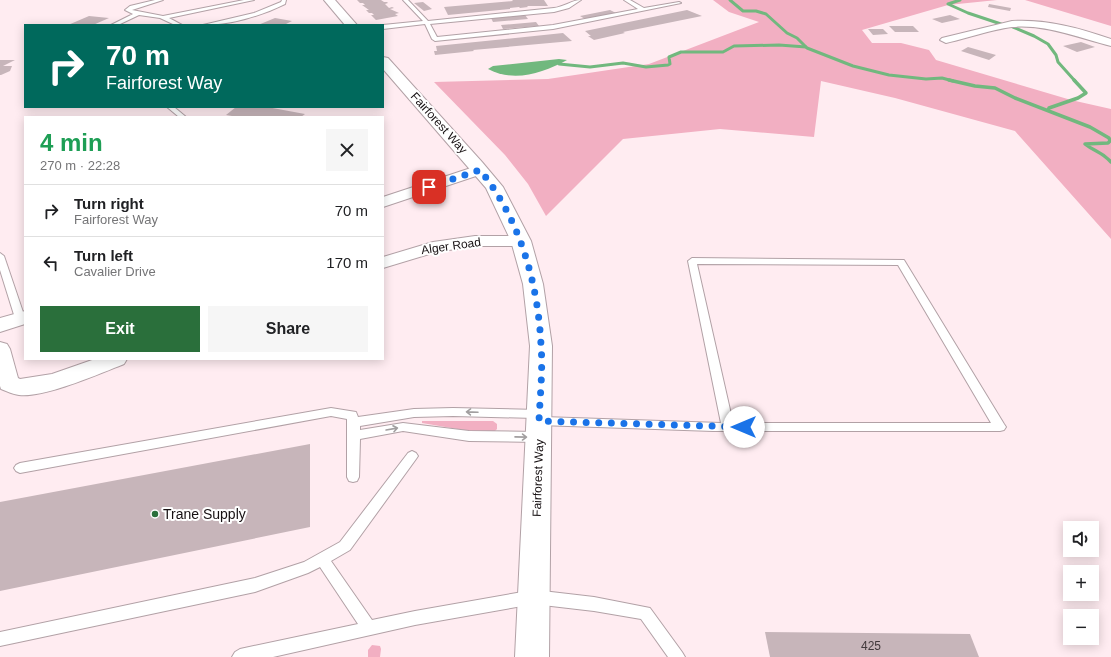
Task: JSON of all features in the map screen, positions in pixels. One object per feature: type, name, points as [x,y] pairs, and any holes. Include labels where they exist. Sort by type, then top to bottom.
[{"type":"main road","points":[[329,0],[350,24]]},
{"type":"main road","name":"Fairforest Way","points":[[384,62],[494,187],[521,240],[533,284],[542,346],[532,657]]},
{"type":"street","points":[[946,40],[1004,26],[1030,24],[1072,30],[1111,43]]},
{"type":"street","points":[[384,202],[480,170]]},
{"type":"street","name":"Alger Road","points":[[384,263],[433,246],[474,241],[521,240]]},
{"type":"street","points":[[0,325],[23,318]]},
{"type":"street","points":[[0,349],[9,383],[17,387],[34,385],[58,379],[114,360]]},
{"type":"lane","points":[[160,0],[132,7],[128,10],[139,14],[165,17],[178,24]]},
{"type":"lane","points":[[165,17],[194,10],[252,0]]},
{"type":"lane","points":[[211,24],[232,20],[272,8],[283,3],[284,0]]},
{"type":"lane","points":[[405,0],[426,22],[435,39],[553,27],[602,19],[679,3]]},
{"type":"lane","points":[[384,28],[426,22],[560,9],[572,5],[579,0]]},
{"type":"lane","points":[[626,0],[643,10]]},
{"type":"lane","points":[[116,24],[139,14]]},
{"type":"lane","points":[[171,108],[182,116]]},
{"type":"lane","points":[[0,256],[23,318]]},
{"type":"lane","points":[[354,422],[414,413],[453,412],[539,424],[728,427],[1000,427],[901,262],[692,261],[728,427]]},
{"type":"lane","points":[[20,468],[331,412],[352,415],[354,422],[353,477]]},
{"type":"lane","points":[[353,436],[403,427],[424,428],[469,436],[539,424]]},
{"type":"lane","points":[[0,639],[255,585],[308,567],[345,546],[412,456]]},
{"type":"lane","points":[[322,559],[369,628]]},
{"type":"lane","points":[[240,657],[415,618],[534,597],[594,604],[646,613],[677,657]]},
{"type":"shaded area","points":[[713,0],[997,0],[948,5],[862,30],[872,43],[901,43],[929,50],[936,60],[1071,100],[1111,109],[1111,239],[1015,131],[895,98],[821,81],[814,137],[720,129],[623,139],[546,216],[528,184],[505,155],[434,82],[548,79],[649,64],[759,22],[729,12]]},
{"type":"shaded area","points":[[1025,0],[1111,0],[1111,26]]},
{"type":"shaded area","points":[[559,59],[567,60],[548,69],[528,75],[508,75],[488,69],[493,66]]},
{"type":"shaded area","points":[[422,421],[493,421],[497,424],[497,429],[495,431],[469,431],[422,423]]},
{"type":"shaded area","points":[[372,645],[380,646],[380,657],[368,657],[368,650]]},
{"type":"building","points":[[357,0],[381,0],[387,2],[388,3],[385,4],[389,8],[394,8],[390,9],[399,13],[395,14],[398,16],[376,20],[371,15],[374,15],[369,13],[366,10],[369,10],[362,5],[365,5]]},
{"type":"building","points":[[512,0],[544,0],[548,6],[527,6],[528,7],[448,15],[444,7],[513,1]]},
{"type":"building","points":[[423,2],[432,9],[424,11],[414,3]]},
{"type":"building","points":[[989,4],[1011,8],[1010,11],[988,7]]},
{"type":"building","points":[[610,10],[616,13],[585,19],[580,16]]},
{"type":"building","points":[[687,10],[702,16],[623,32],[625,33],[594,40],[588,36],[591,36],[585,31]]},
{"type":"building","points":[[525,15],[528,19],[493,22],[491,18]]},
{"type":"building","points":[[950,15],[960,19],[942,23],[932,19]]},
{"type":"building","points":[[89,16],[109,18],[95,24],[70,24]]},
{"type":"building","points":[[275,18],[292,21],[286,24],[260,24]]},
{"type":"building","points":[[536,22],[539,26],[503,29],[501,25]]},
{"type":"building","points":[[889,26],[913,26],[919,32],[895,32]]},
{"type":"building","points":[[868,29],[883,29],[888,34],[873,35]]},
{"type":"building","points":[[563,33],[572,41],[435,55],[434,51],[437,51],[436,46]]},
{"type":"building","points":[[1081,42],[1095,47],[1077,52],[1063,46]]},
{"type":"building","points":[[968,47],[996,55],[989,60],[961,51]]},
{"type":"building","points":[[0,60],[15,60],[3,66],[12,66],[10,71],[1,75],[0,75]]},
{"type":"building","points":[[235,108],[272,108],[305,114],[302,116],[226,115]]},
{"type":"building","name":"Trane Supply","points":[[310,444],[310,527],[0,591],[0,502]]},
{"type":"building","points":[[765,632],[970,634],[979,657],[770,657]]},
{"type":"waterway","points":[[730,0],[743,11],[756,11],[766,14],[787,33],[797,38],[806,47]]},
{"type":"waterway","points":[[960,0],[948,4],[968,13],[1001,24]]},
{"type":"waterway","points":[[1013,27],[1048,44],[1056,55],[1058,62],[1075,81]]},
{"type":"waterway","points":[[559,64],[590,67],[623,63],[646,67],[668,65],[670,64],[669,57],[681,52],[723,52],[734,46],[779,45],[806,47]]},
{"type":"waterway","points":[[806,47],[853,66],[889,75],[926,79],[942,78],[951,80]]},
{"type":"waterway","points":[[951,80],[975,86],[995,88],[1015,98],[1090,127],[1109,138],[1110,141],[1108,143],[1085,144],[1111,162]]},
{"type":"waterway","points":[[1048,110],[1049,108],[1078,98],[1086,93],[1074,80]]},
{"type":"place","name":"Trane Supply","points":[[155,514]]},
{"type":"route","points":[[429,187],[480,170],[494,187],[521,240],[533,284],[542,346],[539,421],[744,427]]}]
